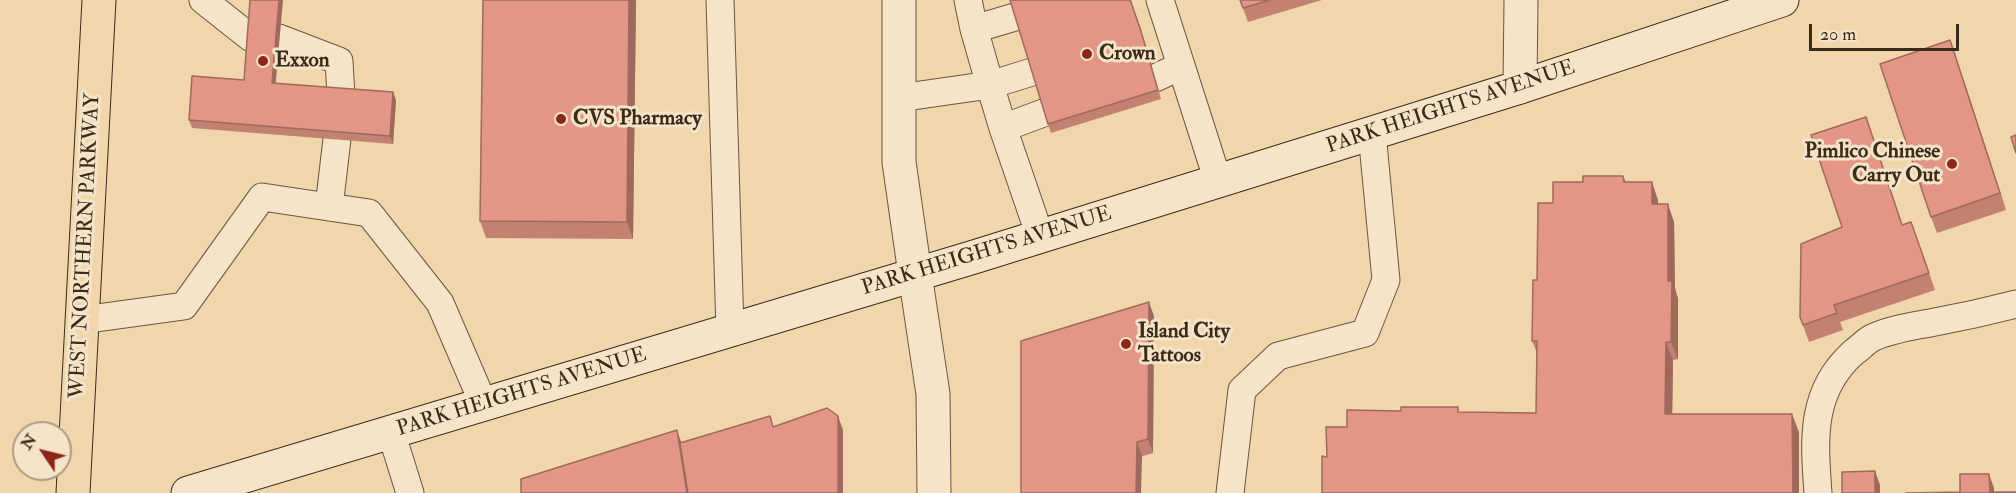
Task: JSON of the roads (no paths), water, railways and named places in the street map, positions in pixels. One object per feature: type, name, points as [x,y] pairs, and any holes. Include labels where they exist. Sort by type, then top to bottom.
[{"type":"main road","name":"WEST NORTHERN PARKWAY","points":[[73,493],[99,0]]},
{"type":"main road","points":[[899,0],[899,162],[933,394],[934,493]]},
{"type":"main road","points":[[1520,87],[1521,0]]},
{"type":"main road","name":"PARK HEIGHTS AVENUE","points":[[188,493],[1218,181],[1520,87],[1782,0]]},
{"type":"lane","points":[[203,0],[251,38]]},
{"type":"lane","points":[[720,0],[730,330]]},
{"type":"lane","points":[[968,0],[974,29],[1003,128],[1040,236]]},
{"type":"lane","points":[[1161,0],[1218,181]]},
{"type":"lane","points":[[974,29],[1015,17]]},
{"type":"lane","points":[[1143,36],[1168,26]]},
{"type":"lane","points":[[279,38],[339,61],[340,96]]},
{"type":"lane","points":[[1155,78],[1181,66]]},
{"type":"lane","points":[[899,98],[990,85],[1032,72]]},
{"type":"lane","points":[[1003,128],[1046,112]]},
{"type":"lane","points":[[1230,493],[1242,390],[1278,356],[1365,333],[1386,280],[1372,133]]},
{"type":"lane","points":[[328,207],[338,139]]},
{"type":"lane","points":[[82,320],[184,306],[262,197],[369,213],[440,303],[484,405]]},
{"type":"lane","points":[[1818,493],[1814,440],[1817,415],[1827,385],[1842,364],[1870,338],[2016,304]]},
{"type":"lane","points":[[391,432],[410,493]]},
{"type":"place","name":"Crown","points":[[1087,54]]},
{"type":"place","name":"Exxon","points":[[263,61]]},
{"type":"place","name":"CVS Pharmacy","points":[[561,119]]},
{"type":"place","name":"Pimlico Chinese Carry Out","points":[[1952,164]]},
{"type":"place","name":"Island City Tattoos","points":[[1126,344]]}]
